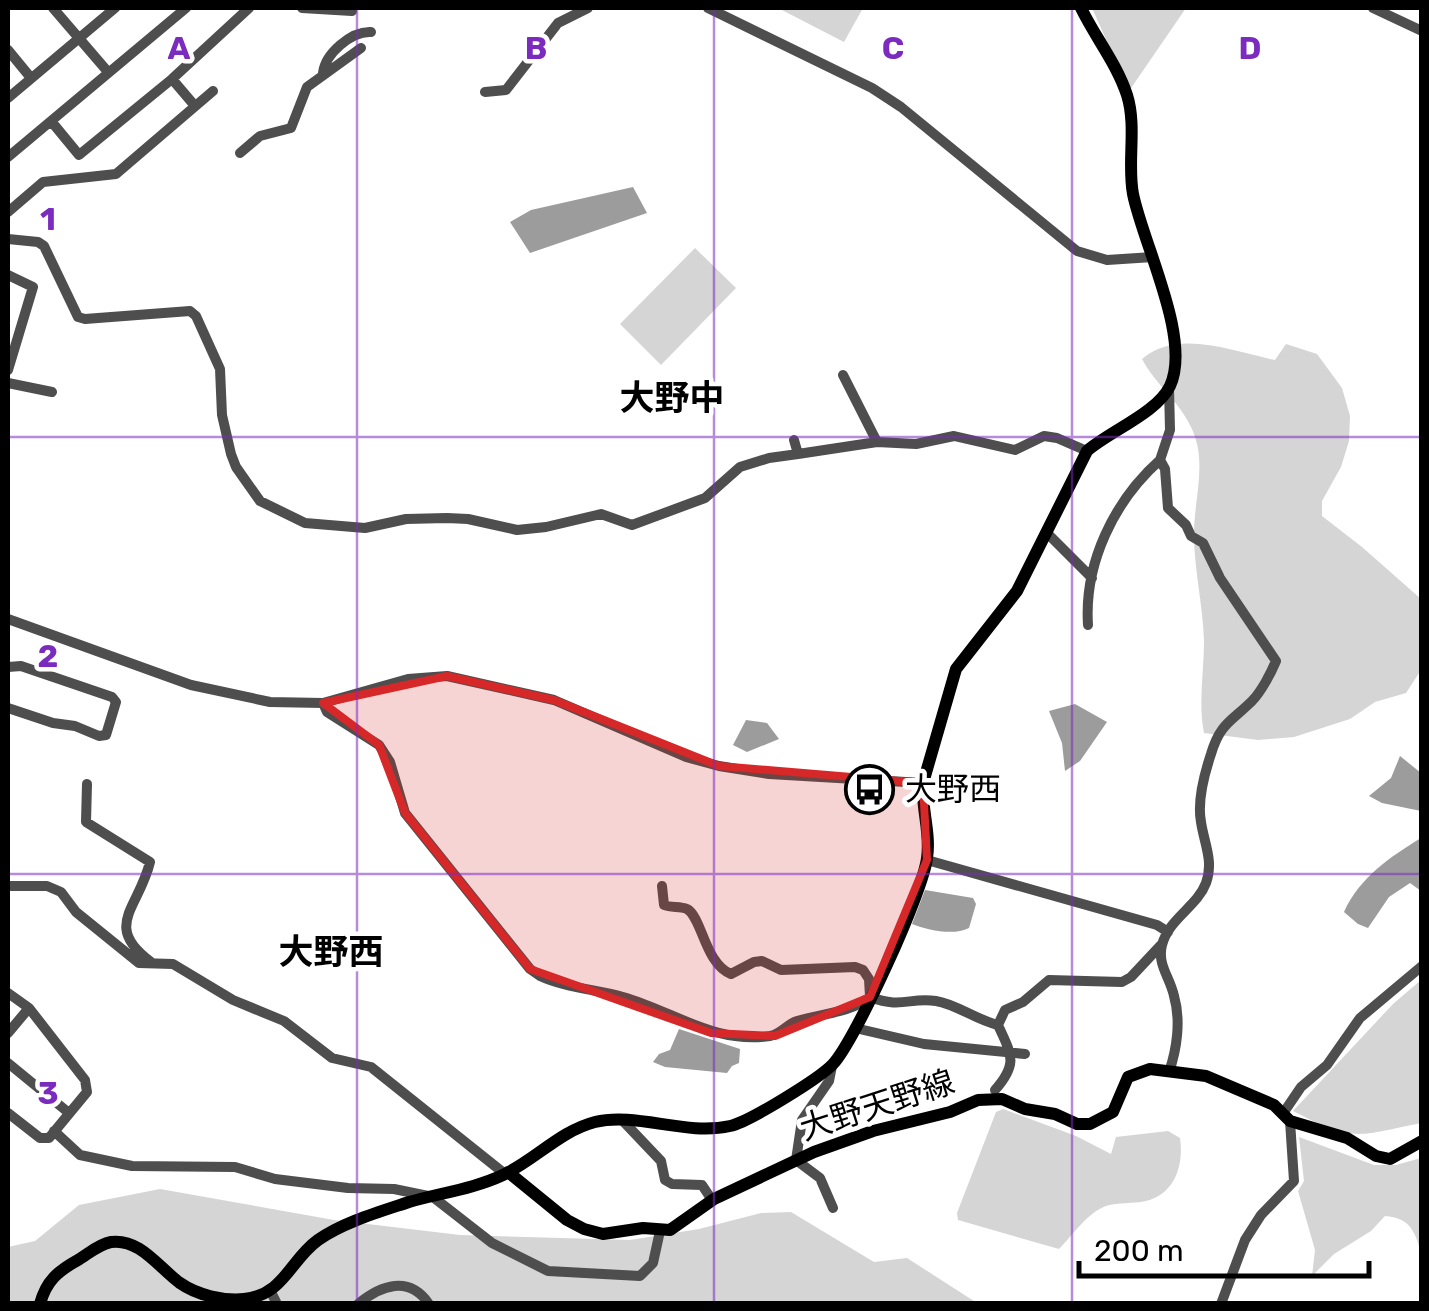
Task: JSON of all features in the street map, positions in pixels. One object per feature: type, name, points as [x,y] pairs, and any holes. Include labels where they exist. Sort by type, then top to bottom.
[{"type":"main road","points":[[40,1304],[44,1288],[58,1272],[106,1242],[124,1242],[141,1249],[182,1285],[206,1296],[274,1298],[305,1251],[329,1233],[410,1202],[506,1173],[567,1134],[596,1122],[622,1121],[698,1130],[732,1126],[832,1066],[856,1028],[928,860],[923,783],[956,669],[1017,591],[1087,451],[1106,434],[1149,410],[1169,388],[1176,358],[1164,296],[1133,192],[1127,97],[1081,8]]},
{"type":"main road","name":"大野天野線","points":[[506,1173],[584,1229],[603,1234],[644,1228],[660,1232],[670,1230],[712,1200],[796,1160],[873,1130],[950,1112],[987,1098],[1044,1110],[1077,1124],[1090,1124],[1113,1112],[1128,1077],[1150,1069],[1206,1076],[1287,1116],[1347,1138],[1376,1156],[1390,1159],[1422,1141]]},
{"type":"street","points":[[54,8],[108,72]]},
{"type":"street","points":[[8,98],[114,8]]},
{"type":"street","points":[[8,157],[186,8]]},
{"type":"street","points":[[50,120],[79,155],[249,8]]},
{"type":"street","points":[[302,8],[352,9],[351,36]]},
{"type":"street","points":[[485,92],[506,90],[558,23],[588,8]]},
{"type":"street","points":[[708,8],[901,106],[1078,251],[1107,260],[1153,257]]},
{"type":"street","points":[[1373,8],[1422,32]]},
{"type":"street","points":[[323,73],[324,65],[351,36],[372,32]]},
{"type":"street","points":[[240,153],[260,136],[291,128],[307,87],[361,48]]},
{"type":"street","points":[[8,50],[31,78]]},
{"type":"street","points":[[172,78],[196,106]]},
{"type":"street","points":[[8,212],[42,182],[116,174],[213,91]]},
{"type":"street","points":[[8,239],[44,246],[78,317],[190,311],[196,316],[220,370],[222,415],[236,467],[260,501],[305,523],[366,528],[406,519],[468,518],[517,530],[601,514],[632,525],[705,498],[740,467],[769,458],[877,442],[916,444],[954,436],[1015,450],[1044,436],[1087,451]]},
{"type":"street","points":[[8,275],[33,287],[8,370]]},
{"type":"street","points":[[843,375],[877,442]]},
{"type":"street","points":[[8,383],[52,392]]},
{"type":"street","points":[[1088,625],[1086,600],[1099,546],[1127,496],[1160,460],[1170,430],[1169,388]]},
{"type":"street","points":[[794,440],[798,454]]},
{"type":"street","points":[[998,1025],[1005,1010],[1023,1002],[1042,982],[1122,982],[1162,944],[1182,911],[1200,895],[1209,860],[1200,804],[1212,750],[1231,716],[1254,699],[1276,661],[1220,578],[1202,543],[1171,514],[1165,469],[1160,460]]},
{"type":"street","points":[[1046,532],[1092,578]]},
{"type":"street","points":[[8,619],[191,685],[270,702],[323,702],[408,679],[447,676],[554,700],[686,757],[720,766],[769,774],[923,783]]},
{"type":"street","points":[[8,667],[20,666],[112,697],[116,702],[106,735],[100,736],[8,708]]},
{"type":"street","points":[[323,702],[326,712],[379,744],[390,762],[405,813],[530,969],[540,976],[624,997],[711,1033],[748,1039],[775,1036],[794,1021],[828,1016],[870,997]]},
{"type":"street","points":[[86,784],[86,822],[150,862],[125,924],[125,934],[128,943],[156,965]]},
{"type":"street","points":[[928,860],[1168,932]]},
{"type":"street","points":[[8,886],[48,886],[62,892],[76,912],[139,963],[173,964],[233,1000],[284,1021],[332,1058],[371,1067],[385,1075],[506,1173]]},
{"type":"street","points":[[662,886],[664,905],[692,912],[702,938],[724,972],[731,974],[754,962],[781,970],[855,968],[863,970],[869,978],[870,997]]},
{"type":"street","points":[[1162,944],[1162,970],[1177,1005],[1176,1053],[1169,1072]]},
{"type":"street","points":[[1222,1304],[1245,1240],[1261,1214],[1294,1181],[1287,1116],[1301,1088],[1327,1064],[1360,1018],[1422,966]]},
{"type":"street","points":[[8,993],[28,1008],[85,1080],[87,1092],[49,1138],[40,1138],[8,1112]]},
{"type":"street","points":[[870,997],[895,1005],[938,1001],[979,1021],[998,1025]]},
{"type":"street","points":[[8,1033],[28,1008]]},
{"type":"street","points":[[995,1090],[1011,1064],[1012,1052],[998,1025]]},
{"type":"street","points":[[856,1028],[924,1044],[1025,1054]]},
{"type":"street","points":[[1176,1053],[1190,1074]]},
{"type":"street","points":[[8,1064],[69,1113]]},
{"type":"street","points":[[832,1066],[830,1081],[802,1120],[796,1160],[820,1178],[833,1208]]},
{"type":"street","points":[[622,1121],[662,1162],[665,1180],[672,1184],[702,1185],[712,1200]]},
{"type":"street","points":[[54,1132],[80,1155],[132,1166],[235,1167],[275,1180],[394,1189],[433,1197],[492,1243],[559,1273],[640,1276],[653,1263],[660,1232]]},
{"type":"street","points":[[358,1304],[390,1284],[410,1287],[429,1304]]},
{"type":"highlighted area","points":[[447,676],[554,700],[719,766],[923,783],[927,860],[870,997],[775,1036],[711,1033],[530,969],[405,813],[379,745],[323,703]]},
{"type":"shaded area","points":[[778,8],[863,8],[844,42]]},
{"type":"shaded area","points":[[1092,8],[1186,8],[1129,91]]},
{"type":"shaded area","points":[[633,187],[647,213],[530,253],[510,222],[531,210]]},
{"type":"shaded area","points":[[695,248],[736,288],[661,365],[620,324]]},
{"type":"shaded area","points":[[1189,344],[1275,360],[1286,344],[1317,354],[1342,388],[1350,416],[1349,441],[1341,467],[1322,501],[1322,516],[1421,599],[1421,670],[1406,693],[1375,702],[1350,719],[1294,737],[1258,740],[1204,733],[1204,641],[1194,534],[1199,453],[1186,418],[1142,359],[1156,350]]},
{"type":"shaded area","points":[[1075,704],[1107,722],[1080,761],[1065,771],[1062,743],[1049,711]]},
{"type":"shaded area","points":[[746,720],[767,723],[779,739],[747,752],[733,745]]},
{"type":"shaded area","points":[[1400,756],[1421,773],[1421,811],[1382,803],[1369,796],[1391,778]]},
{"type":"shaded area","points":[[1421,838],[1421,891],[1410,883],[1389,897],[1368,928],[1344,912],[1367,878]]},
{"type":"shaded area","points":[[925,890],[973,898],[976,904],[969,928],[948,932],[912,924]]},
{"type":"shaded area","points":[[1421,980],[1421,1123],[1356,1134],[1330,1128],[1293,1111],[1393,1004]]},
{"type":"shaded area","points":[[679,1029],[740,1049],[739,1063],[727,1073],[665,1067],[653,1062],[659,1054],[670,1050]]},
{"type":"shaded area","points":[[1003,1109],[1076,1136],[1111,1154],[1116,1137],[1168,1131],[1180,1138],[1179,1168],[1164,1192],[1141,1202],[1099,1209],[1059,1249],[958,1220],[957,1213],[996,1112]]},
{"type":"shaded area","points":[[1299,1137],[1374,1165],[1396,1165],[1421,1158],[1421,1253],[1410,1227],[1385,1216],[1371,1231],[1334,1254],[1312,1276],[1315,1250],[1298,1191],[1304,1181]]},
{"type":"shaded area","points":[[160,1189],[334,1220],[460,1235],[630,1240],[699,1229],[761,1213],[791,1212],[874,1262],[907,1258],[977,1303],[8,1303],[8,1247],[35,1241],[79,1205]]},
{"type":"place","name":"大野西","points":[[870,789]]},
{"type":"district","name":"大野中","points":[[672,398]]},
{"type":"district","name":"大野西","points":[[331,952]]}]
